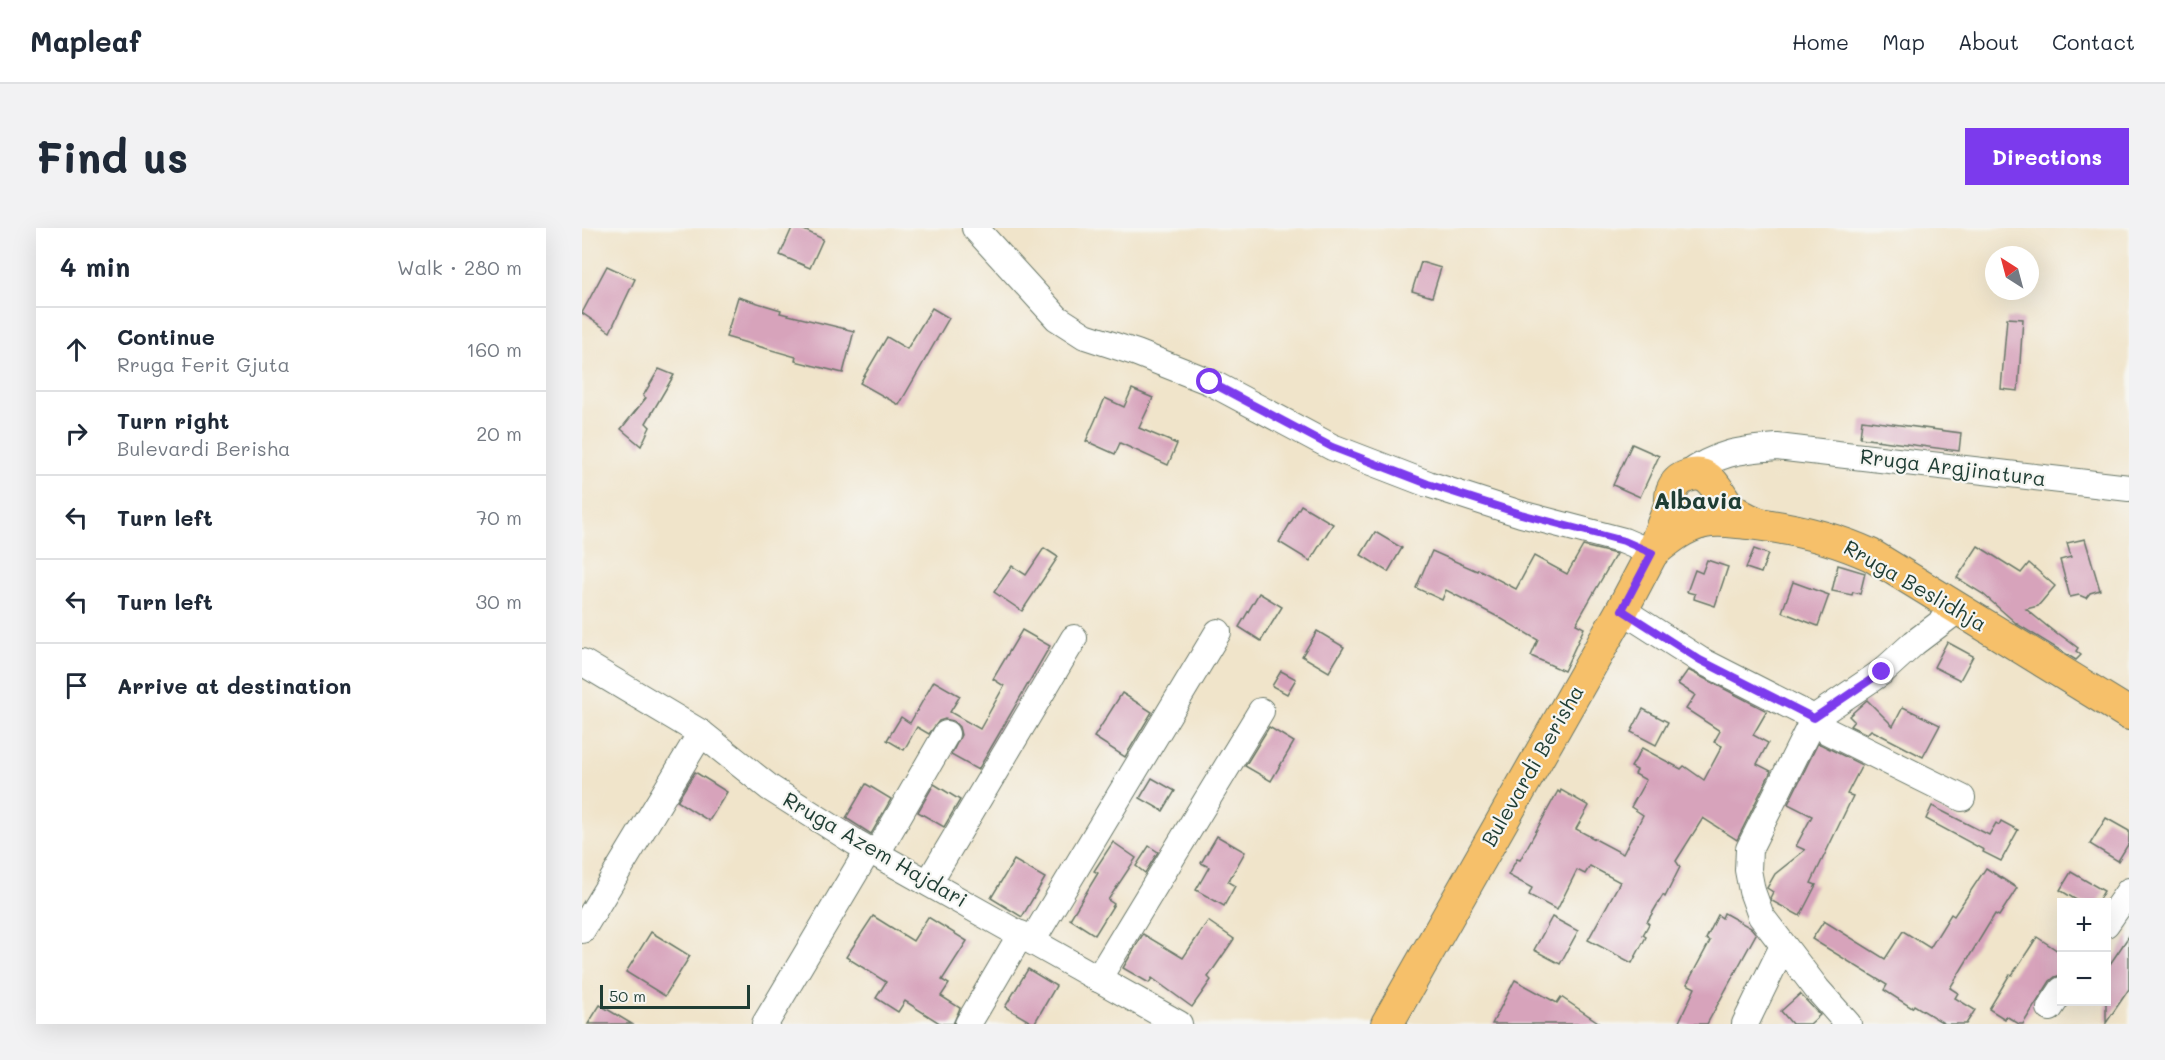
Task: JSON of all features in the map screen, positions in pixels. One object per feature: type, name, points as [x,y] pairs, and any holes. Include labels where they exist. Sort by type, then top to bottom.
[{"type":"main road","points":[[1719,490],[1719,506],[1715,513],[1702,523],[1694,524],[1679,517],[1678,490],[1700,475],[1708,478],[1719,490],[1730,507],[1743,517],[1760,525]]},
{"type":"main road","name":"Bulevardi Berisha","points":[[1387,1024],[1622,610],[1652,553],[1678,490]]},
{"type":"main road","name":"Rruga Beslidhja","points":[[1652,553],[1681,531],[1702,523],[1721,520],[1819,535],[1847,544],[1871,555],[2129,714]]},
{"type":"street","points":[[975,228],[1058,318],[1085,336],[1137,353],[1210,382],[1332,447],[1428,484],[1521,514],[1624,541],[1652,553]]},
{"type":"street","name":"Rruga Argjinatura","points":[[1678,490],[1702,464],[1720,455],[1777,447],[2129,488]]},
{"type":"street","name":"Rruga Argjinatura","points":[[1719,490],[1723,477],[1731,466],[1750,456],[1777,447]]},
{"type":"street","points":[[1848,1024],[1761,916],[1748,870],[1749,849],[1814,718],[1882,672],[1914,643],[1959,609]]},
{"type":"street","points":[[1622,610],[1700,660],[1814,718],[1827,731],[1962,798]]},
{"type":"street","points":[[968,1024],[1026,938],[1218,632]]},
{"type":"street","points":[[929,882],[1074,638]]},
{"type":"street","name":"Rruga Azem Hajdari","points":[[582,662],[701,733],[770,788],[873,851],[1098,979],[1144,1016],[1179,1024]]},
{"type":"street","points":[[1098,979],[1261,711]]},
{"type":"street","points":[[582,930],[701,733]]},
{"type":"street","points":[[765,1024],[946,734]]},
{"type":"street","points":[[2111,917],[2129,891]]},
{"type":"street","points":[[1745,1024],[1783,946]]},
{"type":"building","points":[[792,228],[800,228],[823,239],[810,268],[780,255]]},
{"type":"building","points":[[1421,262],[1441,268],[1432,297],[1412,291]]},
{"type":"building","points":[[607,266],[635,279],[610,332],[582,313]]},
{"type":"building","points":[[738,297],[781,310],[780,313],[854,331],[843,373],[795,361],[796,357],[726,337]]},
{"type":"building","points":[[932,308],[949,318],[899,405],[860,383],[887,337],[907,349]]},
{"type":"building","points":[[2007,318],[2023,319],[2018,391],[2001,389]]},
{"type":"building","points":[[659,369],[674,375],[646,423],[650,427],[641,446],[621,429],[646,398],[643,396]]},
{"type":"building","points":[[1132,389],[1153,398],[1139,428],[1177,444],[1168,465],[1120,443],[1115,454],[1086,441],[1105,398],[1124,407]]},
{"type":"building","points":[[1862,420],[1961,433],[1959,451],[1860,438]]},
{"type":"building","points":[[1632,444],[1659,456],[1640,497],[1613,485]]},
{"type":"building","points":[[1301,505],[1333,524],[1310,561],[1279,542]]},
{"type":"building","points":[[1375,532],[1402,548],[1388,572],[1361,555]]},
{"type":"building","points":[[2085,539],[2100,590],[2090,593],[2086,598],[2079,595],[2070,597],[2060,560],[2071,557],[2067,543]]},
{"type":"building","points":[[1583,546],[1616,554],[1576,624],[1584,628],[1564,671],[1531,656],[1538,640],[1500,618],[1446,590],[1442,600],[1416,588],[1432,551],[1477,571],[1478,569],[1516,589],[1534,556],[1567,574]]},
{"type":"building","points":[[1978,546],[2021,573],[2029,563],[2055,586],[2038,606],[2026,609],[2078,648],[2076,651],[2081,655],[2076,660],[2017,624],[1983,594],[1957,578]]},
{"type":"building","points":[[1044,548],[1058,557],[1022,611],[994,592],[1012,566],[1026,575]]},
{"type":"building","points":[[1754,549],[1768,554],[1761,573],[1746,568]]},
{"type":"building","points":[[1707,560],[1728,567],[1715,606],[1694,599],[1695,594],[1687,592],[1695,570],[1702,573]]},
{"type":"building","points":[[1838,565],[1865,573],[1860,594],[1853,592],[1852,595],[1832,591]]},
{"type":"building","points":[[1793,582],[1829,595],[1818,626],[1782,612]]},
{"type":"building","points":[[1259,593],[1282,607],[1261,641],[1239,627]]},
{"type":"building","points":[[1022,630],[1050,646],[978,770],[951,755],[961,735],[959,727],[953,721],[945,719],[939,721],[929,734],[917,727],[904,750],[887,740],[901,717],[910,723],[934,681],[960,696],[950,712],[980,729],[1004,686],[993,679]]},
{"type":"building","points":[[1317,631],[1344,647],[1329,672],[1302,656]]},
{"type":"building","points":[[1947,642],[1973,656],[1960,680],[1934,667]]},
{"type":"building","points":[[1688,670],[1767,711],[1753,735],[1768,743],[1757,764],[1771,771],[1737,840],[1703,818],[1676,861],[1680,867],[1665,897],[1663,895],[1647,922],[1649,924],[1643,935],[1646,937],[1632,963],[1588,940],[1620,882],[1590,866],[1585,874],[1577,870],[1557,910],[1529,895],[1532,888],[1508,875],[1517,859],[1520,860],[1558,791],[1560,793],[1561,790],[1589,806],[1576,829],[1623,854],[1643,815],[1631,807],[1646,780],[1635,774],[1637,770],[1631,767],[1642,748],[1681,769],[1684,766],[1704,780],[1722,746],[1714,742],[1720,731],[1686,709],[1695,695],[1678,684]]},
{"type":"building","points":[[1281,671],[1296,679],[1287,694],[1272,686]]},
{"type":"building","points":[[1122,693],[1152,712],[1125,757],[1094,737]]},
{"type":"building","points":[[1867,700],[1893,726],[1903,707],[1940,725],[1923,757],[1871,730],[1867,734],[1850,726],[1854,721],[1849,716]]},
{"type":"building","points":[[1643,709],[1668,722],[1656,745],[1631,732]]},
{"type":"building","points":[[1269,727],[1294,742],[1271,781],[1245,766]]},
{"type":"building","points":[[1818,743],[1862,765],[1847,794],[1853,796],[1811,883],[1816,885],[1800,916],[1772,901],[1770,898],[1773,892],[1767,888],[1775,874],[1805,850],[1796,846],[1812,816],[1788,804]]},
{"type":"building","points":[[695,772],[727,792],[709,821],[677,801]]},
{"type":"building","points":[[1152,778],[1175,791],[1163,811],[1140,798]]},
{"type":"building","points":[[866,784],[891,799],[871,834],[846,818]]},
{"type":"building","points":[[934,784],[960,800],[944,827],[918,812]]},
{"type":"building","points":[[1932,806],[1989,835],[1996,823],[1999,825],[2001,821],[2018,830],[2001,861],[1926,819]]},
{"type":"building","points":[[2106,818],[2129,831],[2129,843],[2118,861],[2090,844]]},
{"type":"building","points":[[1217,836],[1245,852],[1228,882],[1235,886],[1224,906],[1196,890],[1209,867],[1201,863]]},
{"type":"building","points":[[1113,842],[1136,858],[1108,900],[1114,904],[1095,935],[1070,919],[1098,873],[1094,871]]},
{"type":"building","points":[[1149,846],[1158,852],[1145,873],[1136,866]]},
{"type":"building","points":[[1014,860],[1045,878],[1022,917],[991,898]]},
{"type":"building","points":[[1986,868],[2017,888],[1999,916],[1995,914],[1950,988],[1958,993],[1955,998],[1975,1010],[1966,1024],[1945,1024],[1914,1005],[1912,1008],[1884,990],[1887,985],[1812,939],[1824,921],[1885,959],[1903,931],[1930,948],[1951,914],[1954,916]]},
{"type":"building","points":[[2071,872],[2104,891],[2100,898],[2073,898],[2060,890]]},
{"type":"building","points":[[1724,913],[1751,928],[1756,934],[1707,1024],[1678,1024],[1695,988],[1687,984],[1710,941],[1706,939],[1718,915],[1722,918]]},
{"type":"building","points":[[873,916],[913,941],[928,917],[967,941],[942,980],[949,984],[941,996],[960,1008],[953,1024],[941,1024],[905,1001],[898,1012],[876,998],[886,982],[846,957]]},
{"type":"building","points":[[1552,917],[1578,931],[1560,964],[1534,950]]},
{"type":"building","points":[[1208,921],[1234,939],[1208,977],[1211,980],[1192,1007],[1152,978],[1149,983],[1123,968],[1143,934],[1183,958]]},
{"type":"building","points":[[651,932],[690,956],[665,996],[626,972]]},
{"type":"building","points":[[2129,936],[2129,989],[2106,1023],[2106,1006],[2111,1006],[2111,963]]},
{"type":"building","points":[[2037,937],[2057,950],[2057,976],[2050,981],[2023,1024],[2006,1016],[2005,1019],[1989,1009],[2010,974],[2012,975]]},
{"type":"building","points":[[1028,969],[1056,986],[1034,1024],[1005,1007]]},
{"type":"building","points":[[1515,980],[1557,1003],[1561,997],[1601,1024],[1492,1024]]},
{"type":"building","points":[[1800,994],[1820,1015],[1810,1024],[1792,1024],[1781,1011]]},
{"type":"building","points":[[600,1005],[632,1024],[588,1024]]},
{"type":"district","name":"Albavia","points":[[1698,501]]},
{"type":"route","points":[[1210,382],[1332,447],[1428,484],[1521,514],[1624,541],[1652,553],[1622,610],[1700,660],[1814,718],[1882,672]]}]
